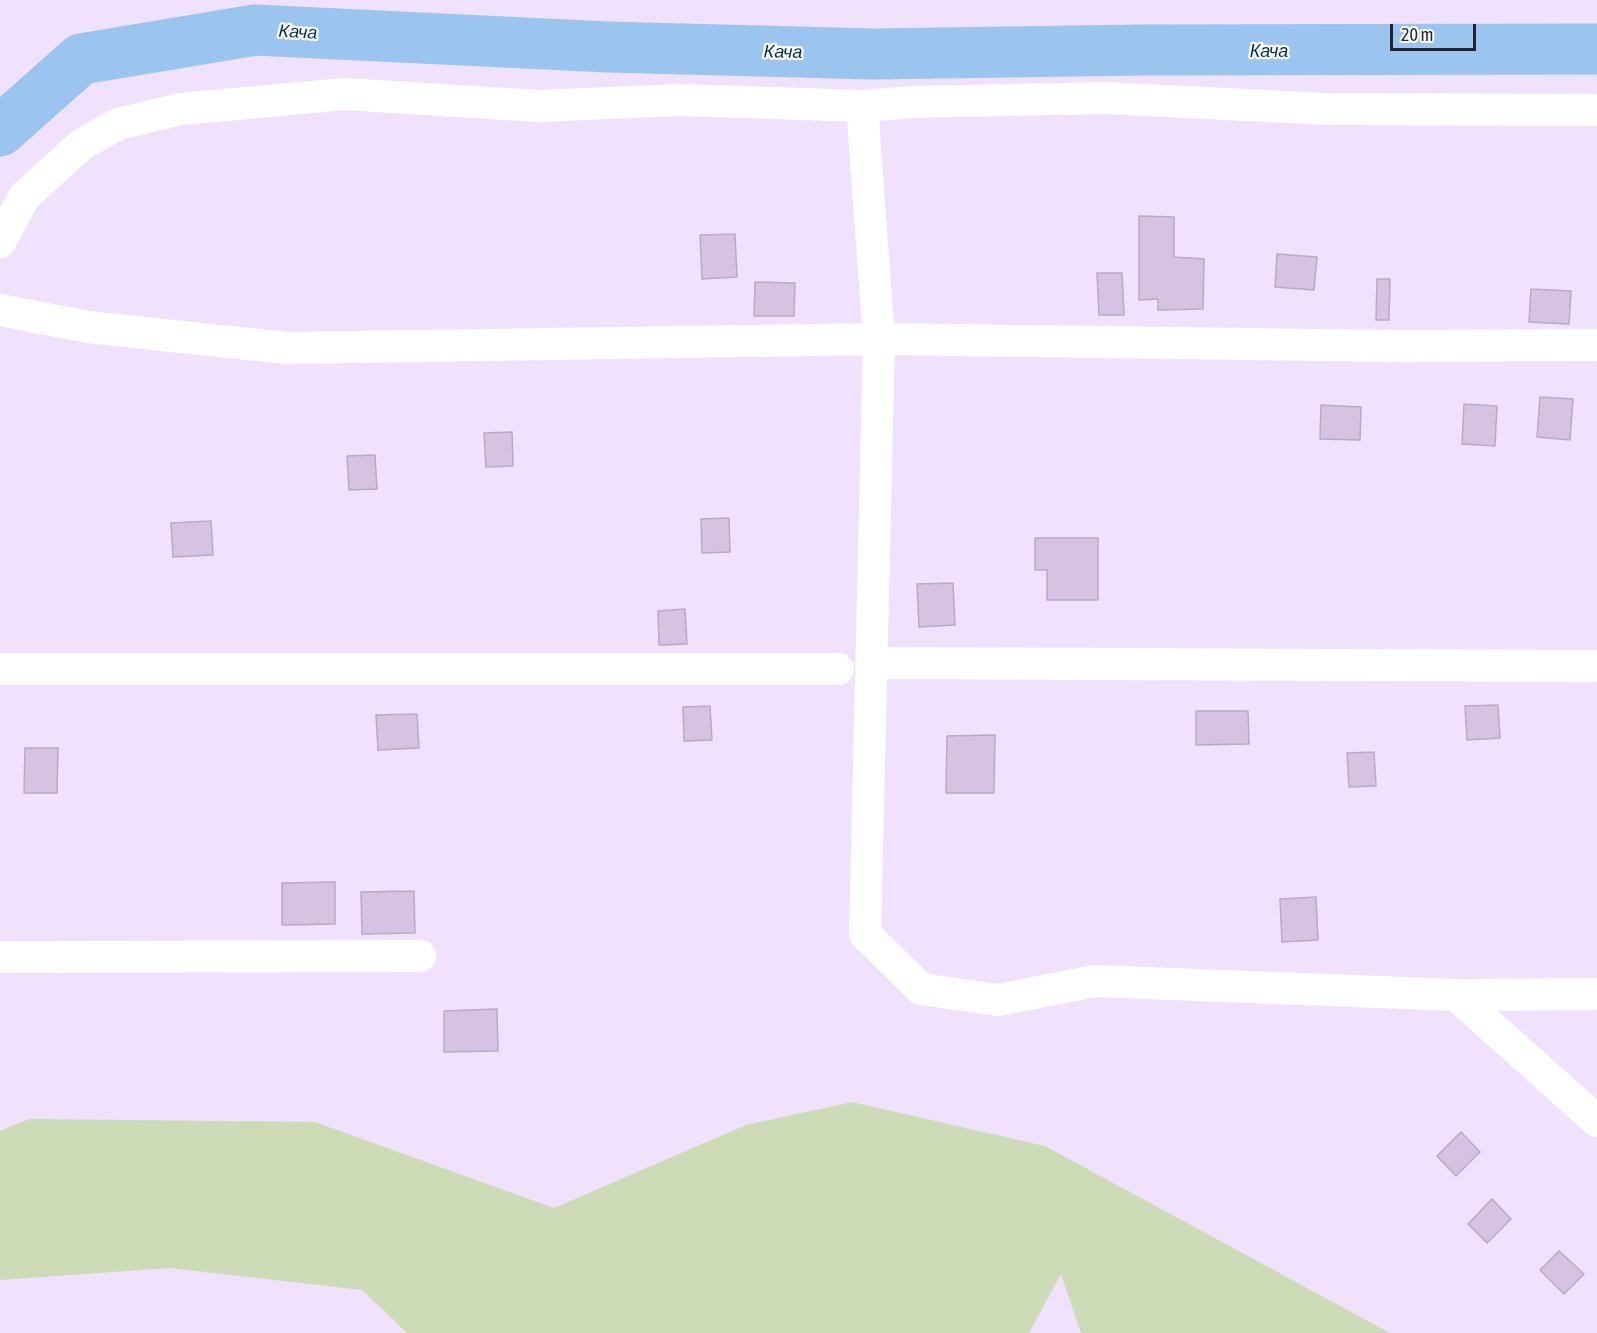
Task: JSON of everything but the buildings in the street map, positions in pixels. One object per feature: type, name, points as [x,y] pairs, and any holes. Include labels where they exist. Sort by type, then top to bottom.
[{"type":"street","points":[[0,242],[24,197],[81,145],[118,124],[181,109],[344,94],[539,106],[681,100],[863,105],[1105,98],[1326,109],[1597,110]]},
{"type":"street","points":[[863,105],[879,339],[865,934],[921,989],[998,1000],[1095,981],[1456,995],[1597,994]]},
{"type":"street","points":[[0,310],[88,327],[286,348],[879,339],[1394,346],[1597,345]]},
{"type":"street","points":[[872,663],[1597,666]]},
{"type":"street","points":[[0,669],[838,669]]},
{"type":"street","points":[[0,957],[420,956]]},
{"type":"street","points":[[1456,995],[1597,1121]]},
{"type":"green space","points":[[852,1102],[1045,1146],[1390,1333],[1081,1333],[1061,1274],[1029,1333],[407,1333],[362,1290],[170,1268],[0,1280],[0,1131],[29,1119],[315,1122],[554,1208],[746,1125]]},
{"type":"waterway","name":"Кача","points":[[0,131],[81,59],[255,30],[608,47],[873,54],[1141,50],[1597,49]]}]
